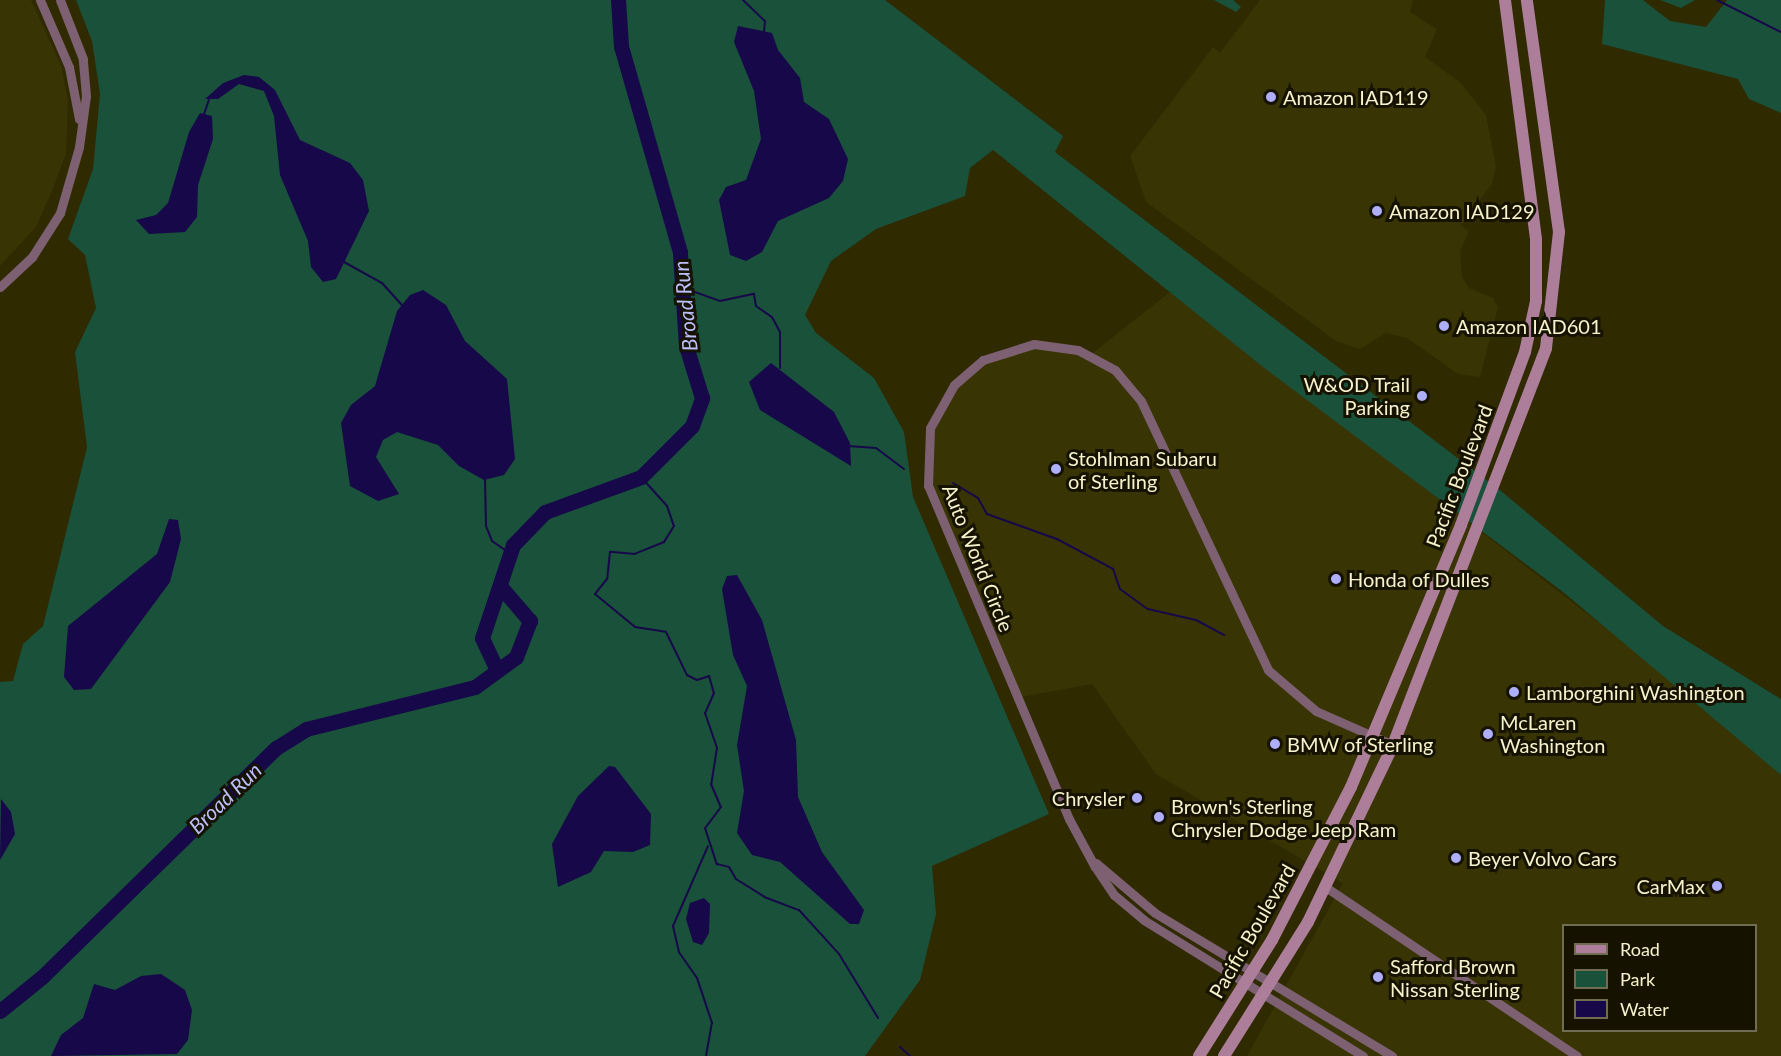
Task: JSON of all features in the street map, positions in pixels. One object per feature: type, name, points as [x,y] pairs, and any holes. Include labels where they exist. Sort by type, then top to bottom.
[{"type":"main road","name":"Pacific Boulevard","points":[[1199,1056],[1253,972],[1309,873],[1373,738],[1461,525],[1525,352],[1537,275],[1505,0]]},
{"type":"main road","name":"Pacific Boulevard","points":[[1224,1056],[1327,888],[1393,745],[1499,475],[1546,348],[1559,251],[1527,0]]},
{"type":"street","points":[[40,0],[69,67],[81,134]]},
{"type":"street","points":[[0,288],[32,257],[60,213],[81,134],[83,59],[60,0]]},
{"type":"street","name":"Auto World Circle","points":[[1363,1056],[1245,984],[1126,906],[1090,857],[1069,819],[928,486],[927,446],[940,405],[962,376],[996,354],[1034,344],[1064,347],[1103,362],[1125,379],[1148,414],[1268,670],[1316,711],[1393,745]]},
{"type":"street","name":"Auto World Circle","points":[[1090,857],[1155,913],[1392,1056]]},
{"type":"street","points":[[1327,888],[1571,1055]]},
{"type":"shaded area","points":[[0,0],[31,0],[61,65],[68,100],[66,154],[52,191],[36,227],[0,266]]},
{"type":"shaded area","points":[[1260,0],[1413,0],[1410,12],[1437,29],[1425,57],[1460,82],[1486,115],[1496,167],[1492,184],[1461,225],[1469,232],[1460,251],[1462,277],[1469,288],[1493,298],[1498,307],[1480,377],[1458,374],[1407,338],[1386,333],[1360,349],[1336,341],[1146,202],[1130,156],[1213,47],[1220,53]]},
{"type":"shaded area","points":[[1170,292],[1655,666],[1781,775],[1781,1056],[1247,1056],[1343,883],[1156,774],[1092,684],[1016,698],[932,498],[930,428],[954,385],[996,354],[1049,344],[1090,355]]},
{"type":"green space","points":[[76,0],[885,0],[1063,136],[1055,152],[1501,491],[1663,626],[1781,699],[1781,775],[1563,592],[1263,367],[993,150],[970,168],[965,196],[876,229],[831,261],[805,315],[816,333],[874,378],[904,432],[913,497],[1049,814],[932,866],[936,914],[920,980],[865,1056],[0,1056],[0,682],[13,681],[23,644],[43,626],[87,447],[75,352],[96,308],[85,255],[68,239],[93,169],[100,94],[92,41]]},
{"type":"green space","points":[[1214,0],[1233,0],[1241,7],[1236,12]]},
{"type":"green space","points":[[1605,0],[1643,0],[1670,21],[1706,27],[1727,0],[1781,0],[1781,113],[1749,99],[1738,79],[1602,44]]},
{"type":"green space","points":[[1660,0],[1695,0],[1681,8]]},
{"type":"water","points":[[738,26],[772,33],[778,50],[800,78],[804,102],[829,119],[848,159],[843,181],[829,198],[778,221],[762,252],[746,261],[730,255],[719,200],[726,187],[746,180],[761,139],[754,91],[734,42]]},
{"type":"water","points":[[244,75],[259,77],[275,90],[300,140],[350,163],[363,180],[369,211],[336,279],[323,282],[311,267],[308,241],[280,175],[274,116],[264,91],[239,84],[218,99],[205,99],[223,83]]},
{"type":"water","points":[[200,113],[212,116],[213,139],[198,185],[197,217],[185,232],[149,234],[136,220],[156,215],[168,203],[189,132]]},
{"type":"water","points":[[423,290],[446,305],[465,341],[507,379],[515,459],[504,475],[484,480],[459,466],[438,445],[397,432],[383,440],[376,457],[399,494],[378,501],[350,486],[341,423],[351,405],[375,386],[397,311],[410,295]]},
{"type":"water","points":[[771,363],[834,412],[850,443],[851,466],[760,410],[749,382]]},
{"type":"water","points":[[169,519],[178,520],[181,539],[170,582],[91,689],[74,690],[64,677],[68,626],[157,554]]},
{"type":"water","points":[[737,575],[762,620],[796,740],[798,797],[822,852],[864,910],[859,924],[850,924],[780,862],[752,855],[737,833],[744,791],[737,745],[747,686],[733,655],[722,589],[727,576]]},
{"type":"water","points":[[609,766],[615,767],[651,814],[650,845],[633,852],[604,851],[591,872],[558,887],[552,844],[578,796]]},
{"type":"water","points":[[1,799],[11,812],[15,834],[0,860]]},
{"type":"water","points":[[704,898],[710,904],[709,933],[702,945],[693,942],[686,919],[690,903]]},
{"type":"water","points":[[161,974],[185,990],[192,1010],[188,1040],[177,1054],[51,1056],[61,1035],[83,1018],[94,984],[115,990],[141,976]]},
{"type":"waterway","name":"Broad Run","points":[[496,668],[482,638],[513,545],[545,512],[641,477],[692,426],[702,398],[686,346],[680,252],[621,46],[618,0]]},
{"type":"waterway","points":[[743,0],[765,21],[764,33]]},
{"type":"waterway","points":[[1717,0],[1781,32]]},
{"type":"waterway","points":[[203,117],[209,100]]},
{"type":"waterway","points":[[344,262],[382,283],[403,306]]},
{"type":"waterway","points":[[681,287],[720,301],[754,294],[756,306],[772,317],[780,332],[780,368]]},
{"type":"waterway","points":[[848,446],[876,448],[904,469]]},
{"type":"waterway","points":[[641,477],[667,506],[674,526],[664,542],[635,554],[610,552],[607,579],[595,594],[635,627],[666,632],[687,675],[697,680],[709,676],[714,693],[705,713],[717,748],[711,784],[721,807],[705,828],[717,864],[729,867],[736,879],[767,898],[799,910],[839,954],[878,1018]]},
{"type":"waterway","points":[[485,478],[486,526],[492,541],[509,553]]},
{"type":"waterway","points":[[953,483],[978,498],[987,514],[1057,539],[1113,569],[1120,589],[1148,609],[1196,620],[1224,635]]},
{"type":"waterway","name":"Broad Run","points":[[0,1011],[43,976],[276,748],[306,729],[475,687],[516,657],[530,621],[500,586]]},
{"type":"waterway","points":[[706,1056],[712,1023],[697,978],[679,952],[673,926],[708,846]]},
{"type":"waterway","points":[[900,1047],[910,1056]]},
{"type":"place","name":"Amazon IAD119","points":[[1271,97]]},
{"type":"place","name":"Amazon IAD129","points":[[1377,211]]},
{"type":"place","name":"Amazon IAD601","points":[[1444,326]]},
{"type":"place","name":"W&OD Trail Parking","points":[[1422,396]]},
{"type":"place","name":"Stohlman Subaru of Sterling","points":[[1056,469]]},
{"type":"place","name":"Honda of Dulles","points":[[1336,579]]},
{"type":"place","name":"Lamborghini Washington","points":[[1514,692]]},
{"type":"place","name":"McLaren Washington","points":[[1488,734]]},
{"type":"place","name":"BMW of Sterling","points":[[1275,744]]},
{"type":"place","name":"Chrysler","points":[[1137,798]]},
{"type":"place","name":"Brown's Sterling Chrysler Dodge Jeep Ram","points":[[1159,817]]},
{"type":"place","name":"Beyer Volvo Cars","points":[[1456,858]]},
{"type":"place","name":"CarMax","points":[[1717,886]]},
{"type":"place","name":"Safford Brown Nissan Sterling","points":[[1378,977]]}]
